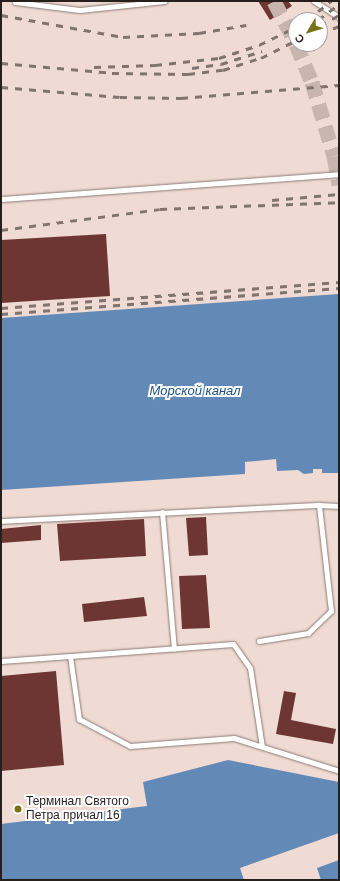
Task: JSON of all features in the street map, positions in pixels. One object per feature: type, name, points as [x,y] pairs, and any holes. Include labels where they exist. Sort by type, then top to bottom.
[{"type":"lane","points":[[15,2],[80,10],[165,1]]},
{"type":"lane","points":[[314,1],[338,14]]},
{"type":"lane","points":[[1,199],[339,174]]},
{"type":"lane","points":[[1,522],[162,512],[319,505],[339,506]]},
{"type":"lane","points":[[259,641],[308,633],[331,611],[319,505]]},
{"type":"lane","points":[[162,512],[174,648]]},
{"type":"lane","points":[[1,661],[233,644],[250,668],[262,746]]},
{"type":"lane","points":[[70,656],[79,719],[130,746],[234,738],[339,771]]},
{"type":"water","name":"Морской канал","points":[[339,294],[339,473],[322,473],[322,469],[313,469],[313,473],[304,474],[298,470],[277,471],[276,459],[245,462],[245,474],[1,490],[1,318]]},
{"type":"water","points":[[228,760],[339,782],[339,880],[1,880],[1,824],[147,806],[143,782]]},
{"type":"pier","points":[[339,833],[339,860],[317,868],[321,880],[244,880],[240,868]]},
{"type":"building","points":[[258,1],[288,1],[292,6],[270,20]]},
{"type":"building","points":[[106,234],[110,296],[1,303],[1,240]]},
{"type":"building","points":[[206,517],[208,555],[189,556],[186,518]]},
{"type":"building","points":[[144,519],[146,556],[60,561],[57,524]]},
{"type":"building","points":[[41,525],[41,540],[1,543],[1,529]]},
{"type":"building","points":[[206,575],[210,628],[182,629],[179,576]]},
{"type":"building","points":[[144,597],[147,616],[84,622],[82,604]]},
{"type":"building","points":[[56,671],[64,765],[1,771],[1,676]]},
{"type":"building","points":[[284,691],[296,693],[291,720],[336,729],[333,744],[276,734]]},
{"type":"tunnel","points":[[274,1],[288,28]]},
{"type":"tunnel","points":[[299,52],[312,82],[334,156],[339,185]]},
{"type":"railway","points":[[317,12],[331,1]]},
{"type":"railway","points":[[328,12],[339,4]]},
{"type":"railway","points":[[1,15],[123,37],[199,33],[246,25]]},
{"type":"railway","points":[[328,21],[339,15]]},
{"type":"railway","points":[[328,31],[339,26]]},
{"type":"railway","points":[[94,67],[155,65],[219,58],[259,45],[288,31]]},
{"type":"railway","points":[[1,63],[112,73],[188,74],[223,70],[261,58],[288,44]]},
{"type":"railway","points":[[192,68],[221,64],[262,51]]},
{"type":"railway","points":[[1,87],[120,97],[181,98],[339,85]]},
{"type":"railway","points":[[272,200],[339,194]]},
{"type":"railway","points":[[1,230],[160,209],[339,202]]},
{"type":"railway","points":[[1,308],[339,282]]},
{"type":"railway","points":[[1,314],[339,288]]},
{"type":"place","name":"Терминал Святого Петра причал 16","points":[[18,809]]}]
